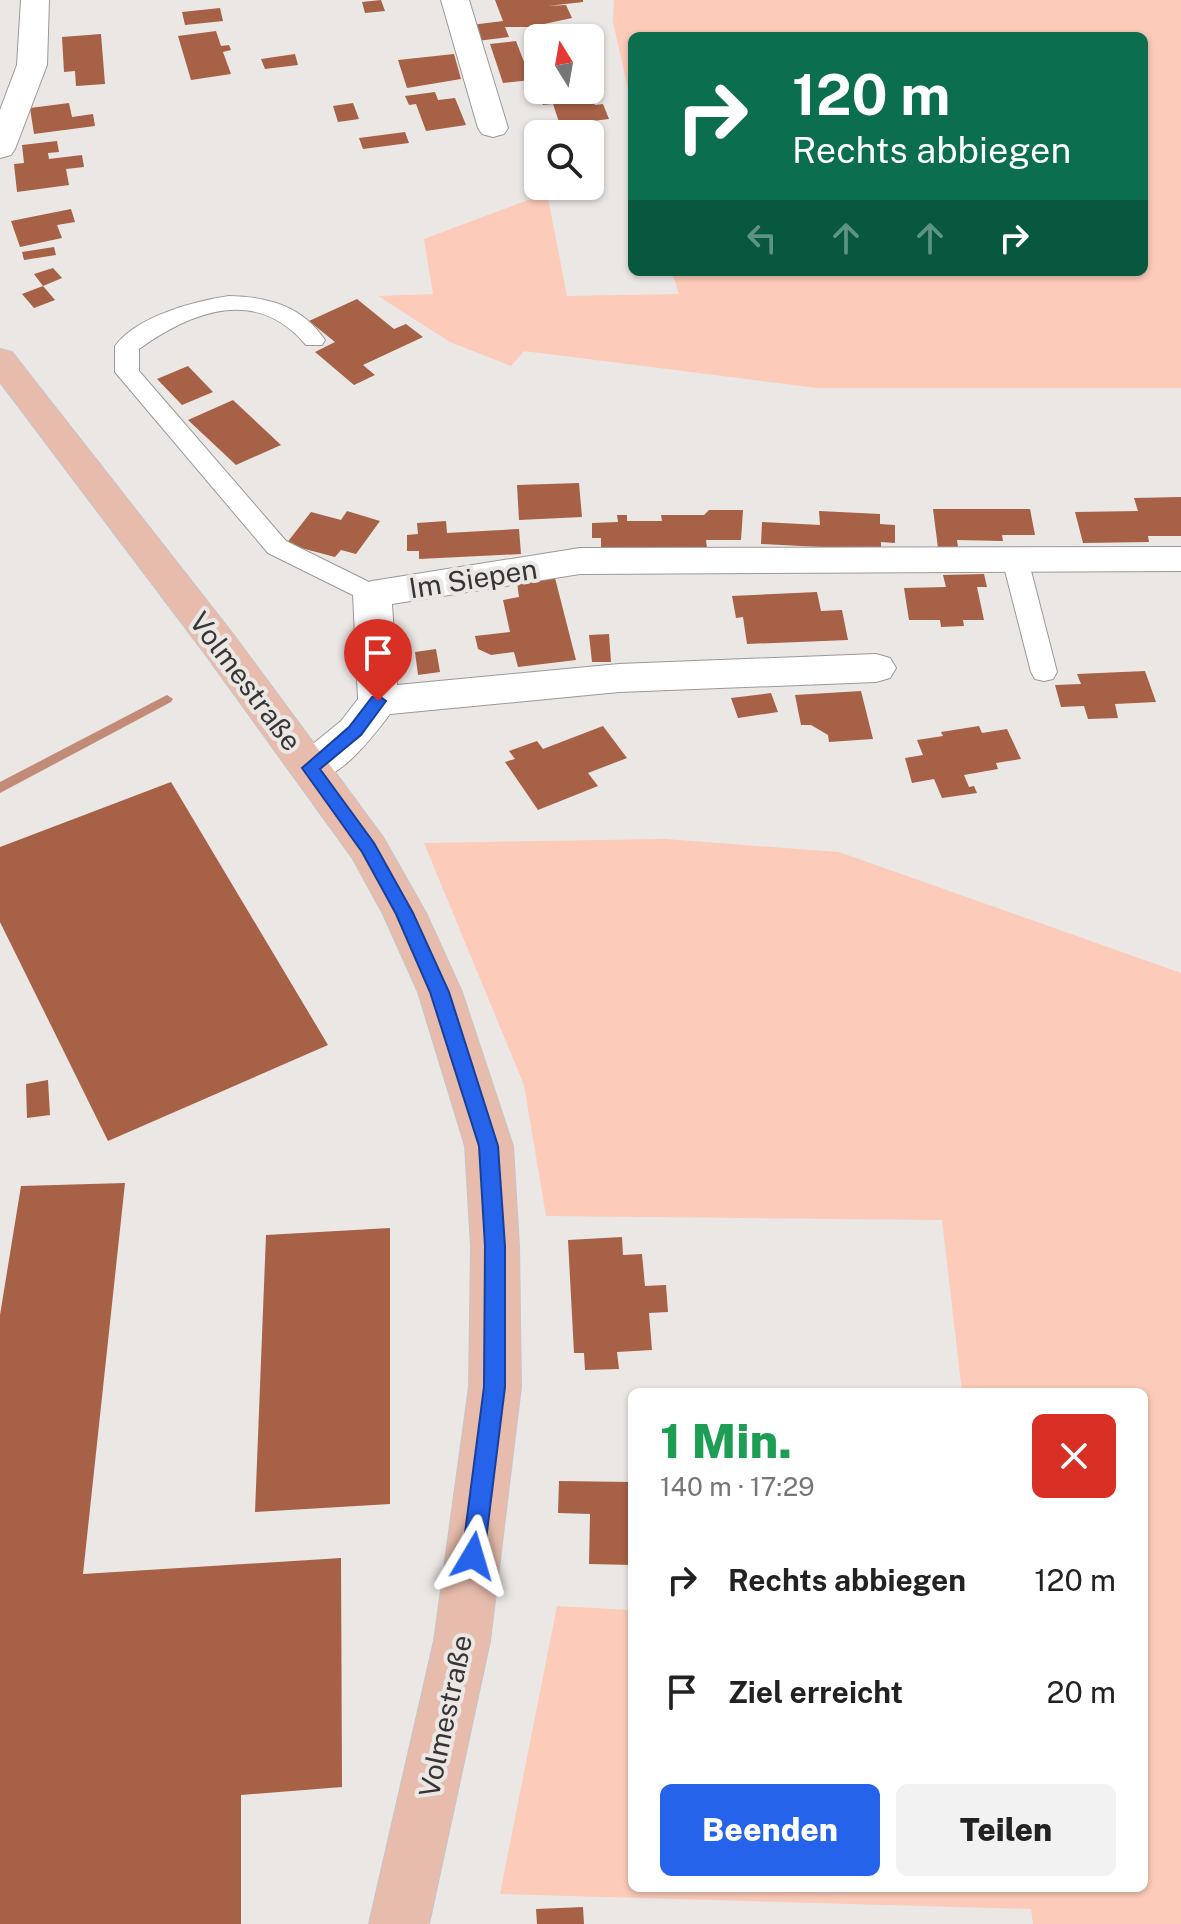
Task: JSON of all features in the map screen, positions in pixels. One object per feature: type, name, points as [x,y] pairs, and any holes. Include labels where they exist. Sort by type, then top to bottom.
[{"type":"main road","name":"Volmestraße","points":[[0,359],[311,768],[368,848],[404,913],[440,992],[489,1146],[495,1246],[495,1387],[462,1641],[399,1924]]},
{"type":"street","points":[[0,149],[32,65],[35,0]]},
{"type":"street","points":[[455,0],[493,128]]},
{"type":"street","name":"Im Siepen","points":[[378,701],[372,594],[580,561],[1181,559]]},
{"type":"street","points":[[311,768],[355,731],[378,701],[619,678],[876,668]]},
{"type":"lane","points":[[314,340],[295,319],[264,304],[225,304],[178,313],[150,328],[127,346],[127,372],[277,547],[341,574],[372,594]]},
{"type":"lane","points":[[1015,559],[1044,672]]},
{"type":"shaded area","points":[[614,0],[1181,0],[1181,388],[817,388],[524,351],[511,366],[450,342],[378,296],[433,294],[424,239],[528,200],[548,200],[567,296],[679,294],[673,276],[1148,276],[1148,32],[628,32],[628,89],[613,22]]},
{"type":"shaded area","points":[[665,839],[839,852],[1181,973],[1181,1924],[1033,1924],[1031,1909],[500,1894],[557,1606],[628,1610],[628,1892],[1148,1892],[1148,1388],[962,1388],[942,1220],[546,1216],[524,1085],[424,843]]},
{"type":"building","points":[[381,0],[385,11],[365,13],[362,2]]},
{"type":"building","points":[[495,0],[583,0],[548,6],[566,5],[572,18],[544,24],[524,24],[524,27],[505,27],[509,37],[477,41],[471,25],[503,21]]},
{"type":"building","points":[[220,8],[223,21],[185,25],[182,12]]},
{"type":"building","points":[[216,31],[221,46],[229,45],[231,50],[223,52],[231,74],[191,80],[178,36]]},
{"type":"building","points":[[101,34],[105,84],[76,86],[75,71],[64,72],[62,37]]},
{"type":"building","points":[[516,41],[524,62],[524,81],[503,83],[490,44]]},
{"type":"building","points":[[295,54],[298,65],[265,69],[261,59]]},
{"type":"building","points":[[454,54],[461,79],[407,88],[398,60]]},
{"type":"building","points":[[435,92],[438,100],[455,98],[466,125],[426,131],[416,104],[409,105],[405,96]]},
{"type":"building","points":[[69,103],[72,117],[93,114],[95,126],[34,134],[30,108]]},
{"type":"building","points":[[353,103],[359,119],[338,122],[333,106]]},
{"type":"building","points":[[553,104],[603,104],[609,119],[601,120],[558,120]]},
{"type":"building","points":[[405,132],[409,143],[363,149],[359,138]]},
{"type":"building","points":[[57,141],[59,152],[48,153],[49,159],[82,155],[84,167],[66,169],[69,185],[17,192],[14,164],[24,163],[22,145]]},
{"type":"building","points":[[71,209],[75,222],[57,225],[62,238],[20,247],[11,221]]},
{"type":"building","points":[[54,247],[56,255],[24,260],[22,252]]},
{"type":"building","points":[[53,268],[62,278],[43,286],[34,274]]},
{"type":"building","points":[[43,286],[55,300],[34,308],[22,294]]},
{"type":"building","points":[[357,299],[394,329],[406,324],[423,337],[363,365],[375,375],[354,385],[315,352],[335,342],[309,321]]},
{"type":"building","points":[[188,366],[213,392],[182,405],[157,379]]},
{"type":"building","points":[[233,400],[281,445],[236,465],[188,420]]},
{"type":"building","points":[[579,483],[582,517],[519,520],[517,485]]},
{"type":"building","points":[[1181,497],[1181,536],[1148,536],[1149,542],[1083,543],[1075,512],[1138,511],[1134,498]]},
{"type":"building","points":[[933,509],[1030,509],[1035,535],[1002,535],[1003,541],[957,540],[958,547],[938,548]]},
{"type":"building","points":[[709,510],[743,510],[741,540],[706,540],[707,548],[601,552],[601,538],[592,538],[592,523],[618,522],[617,515],[627,515],[627,521],[662,521],[661,515],[704,515]]},
{"type":"building","points":[[347,511],[380,521],[356,554],[341,550],[335,557],[286,544],[311,512],[341,520]]},
{"type":"building","points":[[819,511],[880,514],[880,524],[895,525],[895,543],[881,542],[881,550],[761,544],[762,522],[820,525]]},
{"type":"building","points":[[446,521],[447,533],[519,529],[521,554],[419,559],[419,551],[407,551],[407,535],[418,534],[417,523]]},
{"type":"building","points":[[984,574],[987,587],[977,587],[984,620],[963,620],[964,626],[941,627],[940,620],[909,620],[904,588],[946,587],[943,575]]},
{"type":"building","points":[[555,578],[576,660],[518,667],[514,652],[491,655],[478,649],[475,636],[510,632],[503,600],[519,597],[517,582]]},
{"type":"building","points":[[817,592],[821,611],[842,610],[848,640],[747,644],[743,617],[736,618],[732,596]]},
{"type":"building","points":[[609,634],[611,662],[592,662],[589,635]]},
{"type":"building","points":[[436,649],[440,672],[418,675],[415,652]]},
{"type":"building","points":[[1145,671],[1156,702],[1115,704],[1118,718],[1088,719],[1084,706],[1061,707],[1055,685],[1081,684],[1077,674]]},
{"type":"building","points":[[861,691],[873,739],[829,742],[828,735],[811,725],[801,725],[795,695]]},
{"type":"building","points":[[771,693],[778,712],[738,718],[731,698]]},
{"type":"building","points":[[603,726],[627,758],[588,773],[598,786],[538,810],[505,762],[515,759],[509,751],[537,741],[543,749]]},
{"type":"building","points":[[979,726],[982,733],[1007,729],[1021,759],[996,763],[998,769],[964,775],[969,787],[974,786],[977,793],[942,798],[934,779],[912,783],[905,758],[923,755],[917,740],[943,736],[941,732]]},
{"type":"building","points":[[171,782],[328,1045],[108,1141],[0,922],[0,847]]},
{"type":"building","points":[[48,1080],[50,1115],[27,1118],[26,1084]]},
{"type":"building","points":[[125,1183],[83,1574],[341,1558],[342,1787],[241,1795],[241,1924],[0,1924],[0,1315],[21,1186]]},
{"type":"building","points":[[390,1228],[390,1504],[255,1512],[266,1235]]},
{"type":"building","points":[[622,1237],[623,1255],[642,1254],[645,1286],[666,1285],[668,1312],[649,1313],[652,1350],[617,1352],[619,1369],[585,1370],[584,1353],[574,1353],[568,1240]]},
{"type":"building","points":[[559,1481],[628,1482],[628,1565],[589,1564],[590,1514],[558,1513]]},
{"type":"building","points":[[583,1907],[584,1924],[537,1924],[536,1909]]},
{"type":"waterway","points":[[0,788],[167,699]]},
{"type":"route","points":[[378,701],[355,731],[311,768],[368,848],[404,913],[440,992],[489,1146],[495,1246],[495,1387],[473,1556]]}]
